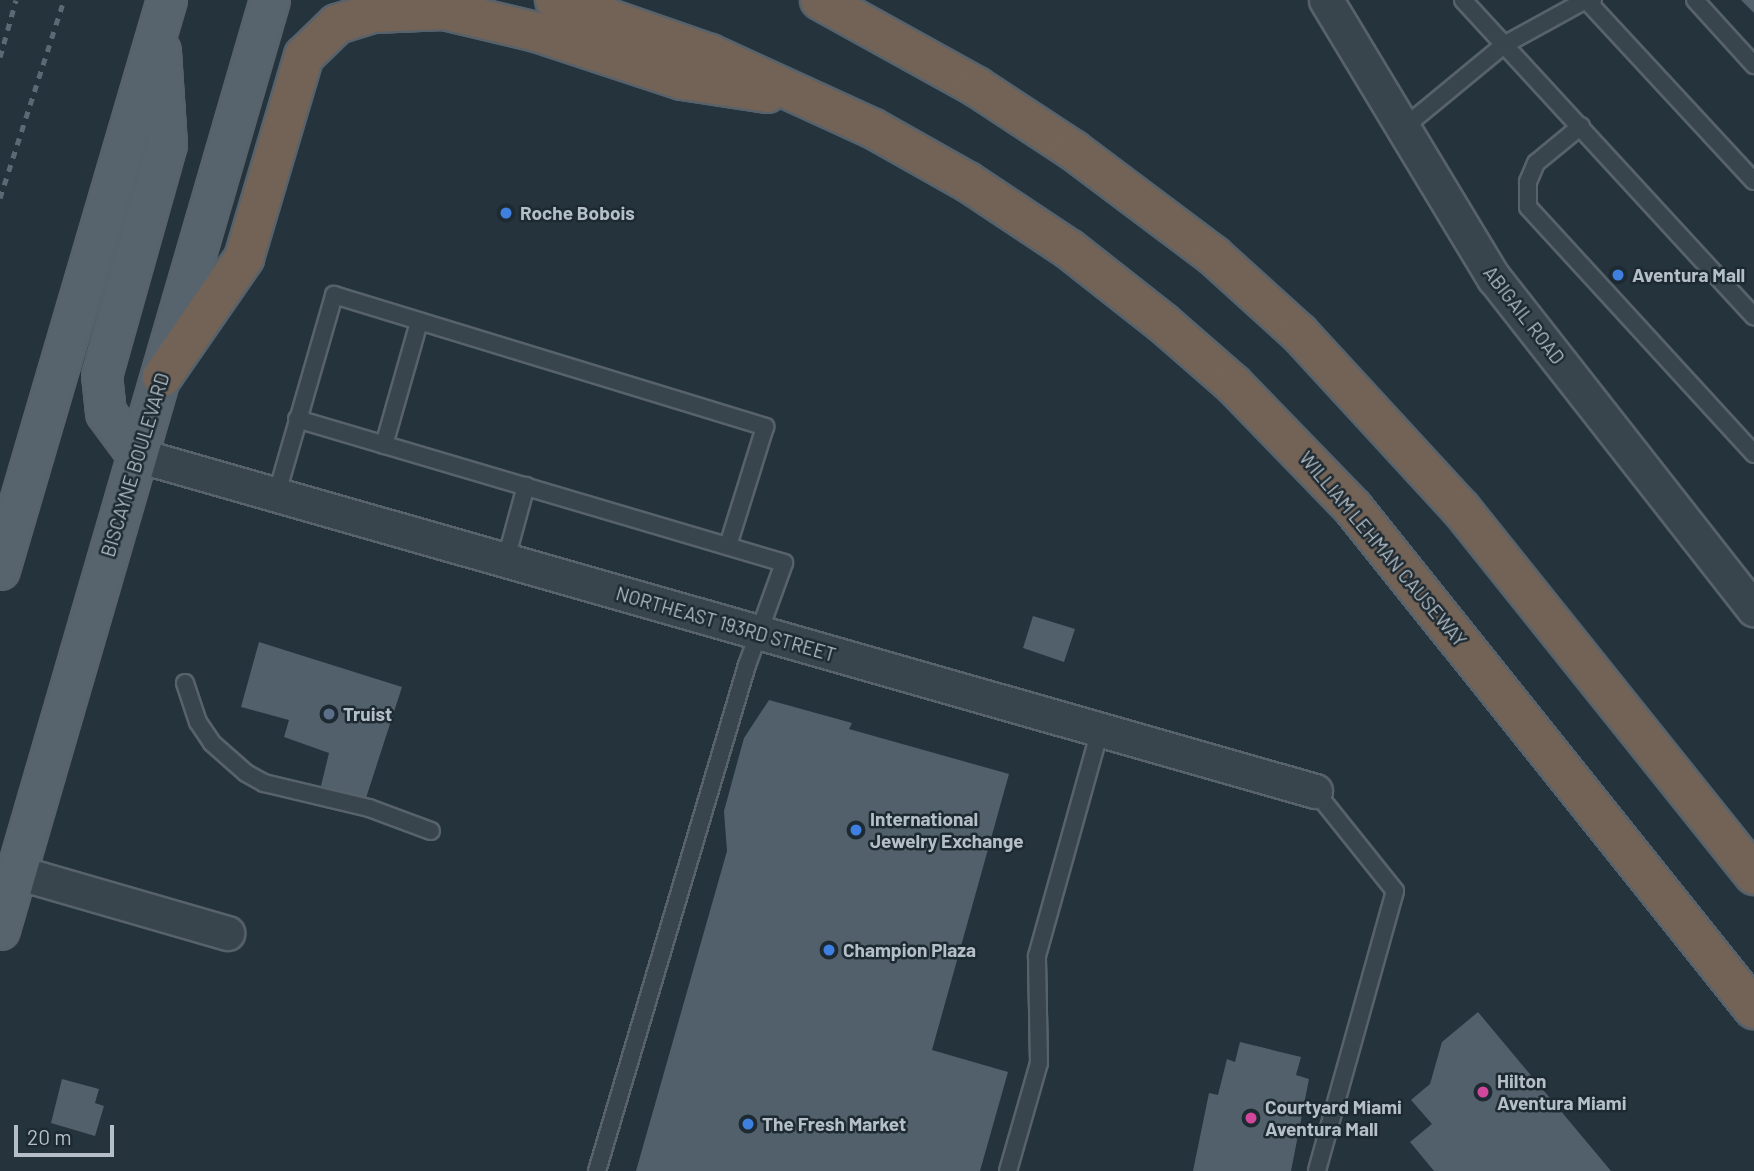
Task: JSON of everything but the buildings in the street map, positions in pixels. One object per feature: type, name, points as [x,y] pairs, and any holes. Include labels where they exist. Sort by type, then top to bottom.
[{"type":"highway","name":"WILLIAM LEHMAN CAUSEWAY","points":[[555,0],[657,33],[822,102],[968,182],[1069,249],[1163,323],[1251,402],[1316,466],[1389,551],[1754,1009]]},
{"type":"highway","points":[[820,0],[977,87],[1073,150],[1182,230],[1299,333],[1383,420],[1476,527],[1754,875]]},
{"type":"highway","points":[[162,377],[244,258],[304,56],[324,33],[352,18],[408,9],[444,10],[536,32],[682,80],[822,102]]},
{"type":"main road","name":"BISCAYNE BOULEVARD","points":[[0,930],[270,0]]},
{"type":"main road","points":[[137,455],[106,413],[102,376],[167,145],[164,12]]},
{"type":"main road","points":[[0,570],[164,12]]},
{"type":"street","name":"ABIGAIL ROAD","points":[[1326,0],[1494,278],[1754,609]]},
{"type":"street","name":"NORTHEAST 193RD STREET","points":[[137,455],[1315,791]]},
{"type":"street","points":[[16,872],[227,933]]},
{"type":"lane","points":[[1463,0],[1754,316]]},
{"type":"lane","points":[[1695,0],[1754,65]]},
{"type":"lane","points":[[1402,129],[1440,102],[1504,45],[1589,1],[1754,181]]},
{"type":"lane","points":[[1581,126],[1536,163],[1528,182],[1528,207],[1754,454]]},
{"type":"lane","points":[[277,493],[334,295],[765,427],[728,546]]},
{"type":"lane","points":[[384,445],[419,322]]},
{"type":"lane","points":[[297,419],[784,563],[597,1171]]},
{"type":"lane","points":[[506,559],[526,486]]},
{"type":"lane","points":[[186,683],[198,722],[212,743],[246,773],[264,783],[369,808],[431,831]]},
{"type":"lane","points":[[1008,1171],[1039,1063],[1037,956],[1100,730]]},
{"type":"lane","points":[[1315,791],[1395,891],[1317,1171]]},
{"type":"railway","points":[[0,57],[16,0]]},
{"type":"railway","points":[[0,198],[64,0]]},
{"type":"place","name":"Roche Bobois","points":[[506,213]]},
{"type":"place","name":"Aventura Mall","points":[[1618,275]]},
{"type":"place","name":"Truist","points":[[329,714]]},
{"type":"place","name":"International Jewelry Exchange","points":[[856,830]]},
{"type":"place","name":"Champion Plaza","points":[[829,950]]},
{"type":"place","name":"Hilton Aventura Miami","points":[[1483,1092]]},
{"type":"place","name":"Courtyard Miami Aventura Mall","points":[[1251,1118]]},
{"type":"place","name":"The Fresh Market","points":[[748,1124]]}]
